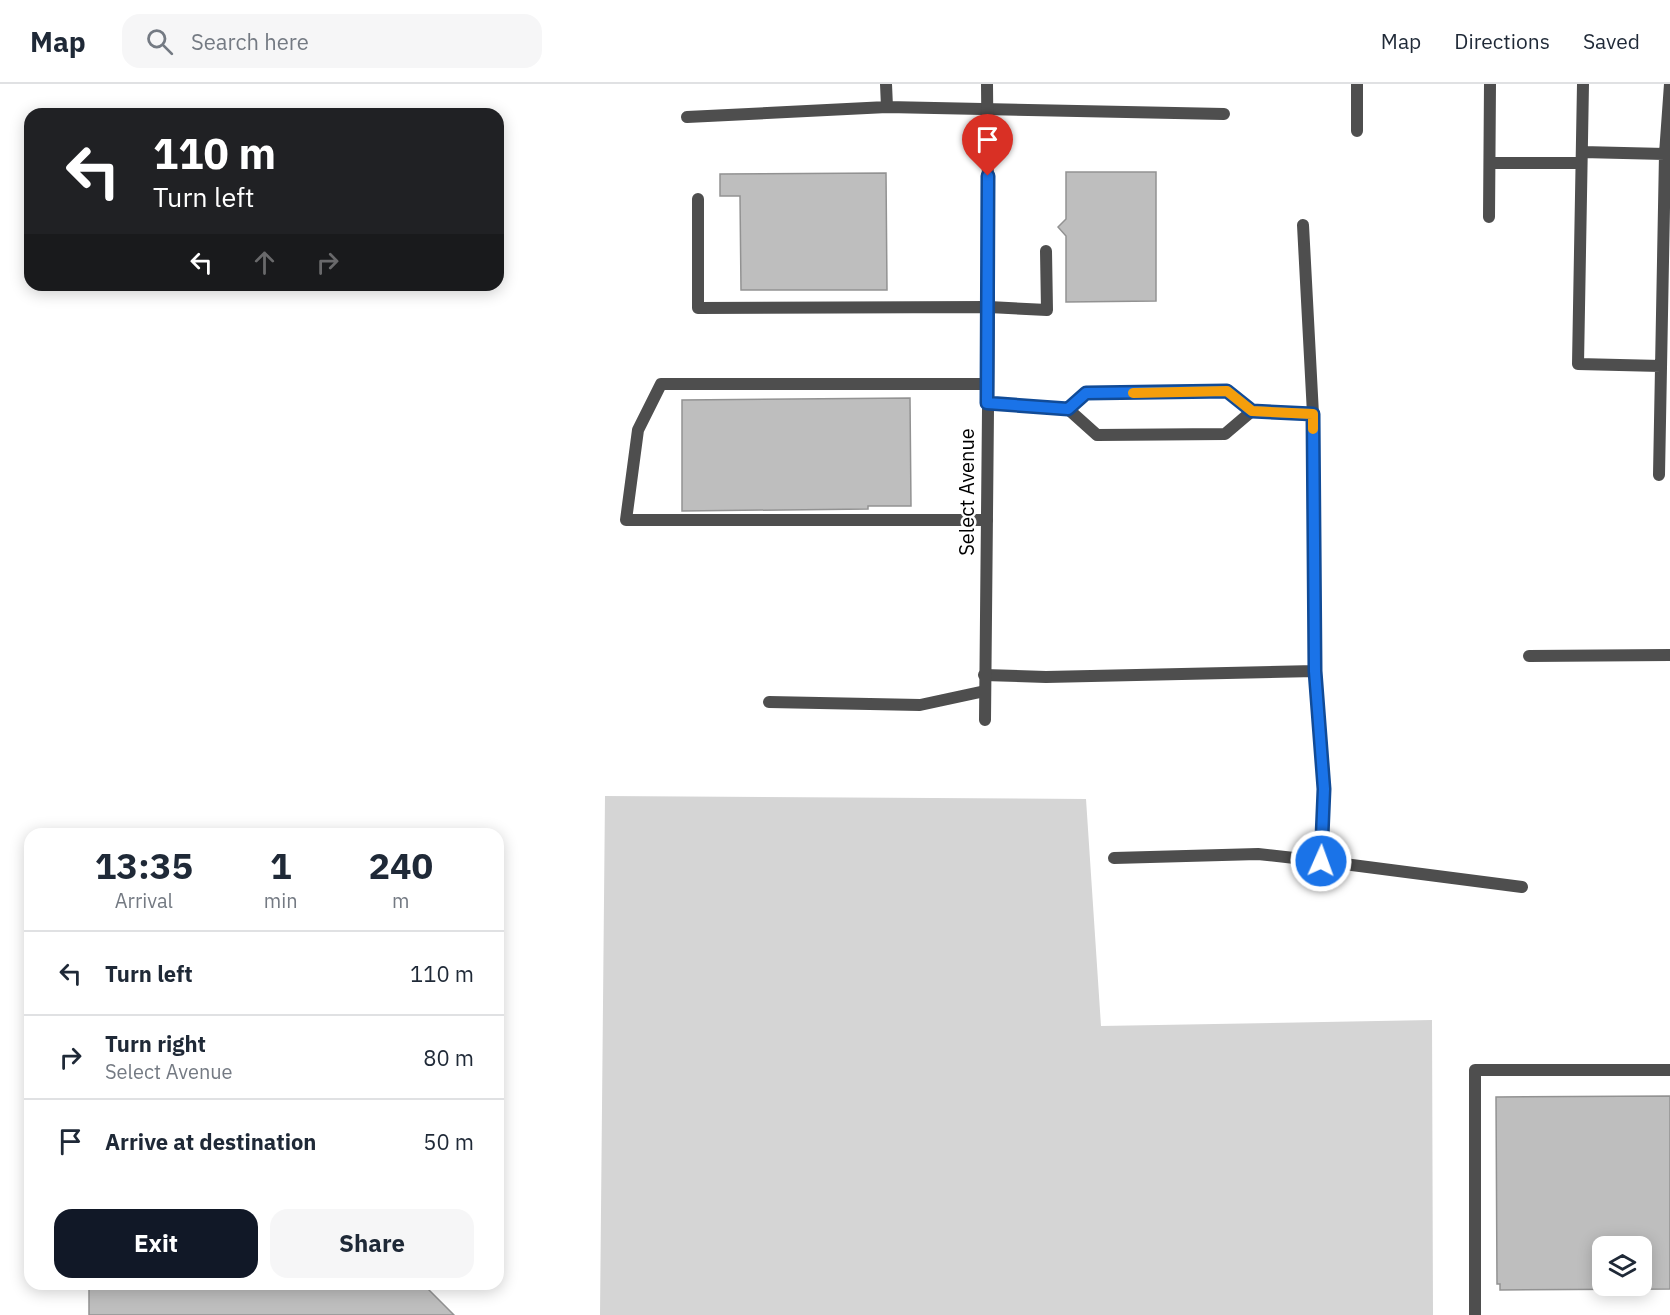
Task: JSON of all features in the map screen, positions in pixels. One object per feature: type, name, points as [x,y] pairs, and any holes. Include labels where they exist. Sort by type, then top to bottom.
[{"type":"street","points":[[886,84],[887,107]]},
{"type":"street","name":"Select Avenue","points":[[985,720],[989,307],[987,84]]},
{"type":"street","points":[[1357,84],[1357,131]]},
{"type":"street","points":[[1489,217],[1490,84]]},
{"type":"street","points":[[1583,84],[1578,364],[1661,366]]},
{"type":"street","points":[[1659,475],[1665,154],[1670,84]]},
{"type":"street","points":[[687,117],[887,107],[987,111],[1224,114]]},
{"type":"street","points":[[1490,163],[1665,154]]},
{"type":"street","points":[[698,199],[698,308],[989,307],[1047,310],[1046,251]]},
{"type":"street","points":[[1303,225],[1313,414],[1315,671],[1324,789],[1321,861]]},
{"type":"street","points":[[987,519],[626,520],[639,430],[661,384],[988,384]]},
{"type":"street","points":[[1068,409],[1086,393],[1227,391],[1252,411],[1313,414]]},
{"type":"street","points":[[987,403],[1068,409],[1097,435],[1224,434],[1252,411]]},
{"type":"street","points":[[1529,656],[1670,655]]},
{"type":"street","points":[[984,675],[1046,677],[1315,671]]},
{"type":"street","points":[[770,702],[920,705],[985,691]]},
{"type":"street","points":[[1114,858],[1258,854],[1522,887]]},
{"type":"street","points":[[1475,1315],[1475,1070],[1670,1070]]},
{"type":"shaded area","points":[[605,796],[1086,799],[1101,1026],[1432,1020],[1433,1315],[600,1315]]},
{"type":"building","points":[[1066,172],[1156,172],[1156,301],[1066,302],[1066,236],[1058,227],[1066,219]]},
{"type":"building","points":[[886,173],[887,290],[741,290],[740,196],[720,196],[720,174]]},
{"type":"building","points":[[910,398],[911,506],[868,506],[868,509],[682,511],[682,400]]},
{"type":"building","points":[[1670,1096],[1670,1289],[1652,1289],[1652,1236],[1592,1236],[1592,1289],[1500,1290],[1500,1284],[1497,1284],[1496,1097]]},
{"type":"building","points":[[89,1290],[429,1290],[454,1315],[89,1315]]},
{"type":"slow traffic","points":[[1133,393],[1227,391],[1252,411],[1313,414],[1313,429]]},
{"type":"route","points":[[988,176],[987,403],[1029,404],[1068,409],[1086,393],[1227,391],[1252,411],[1313,414],[1315,671],[1324,789],[1321,861]]}]
